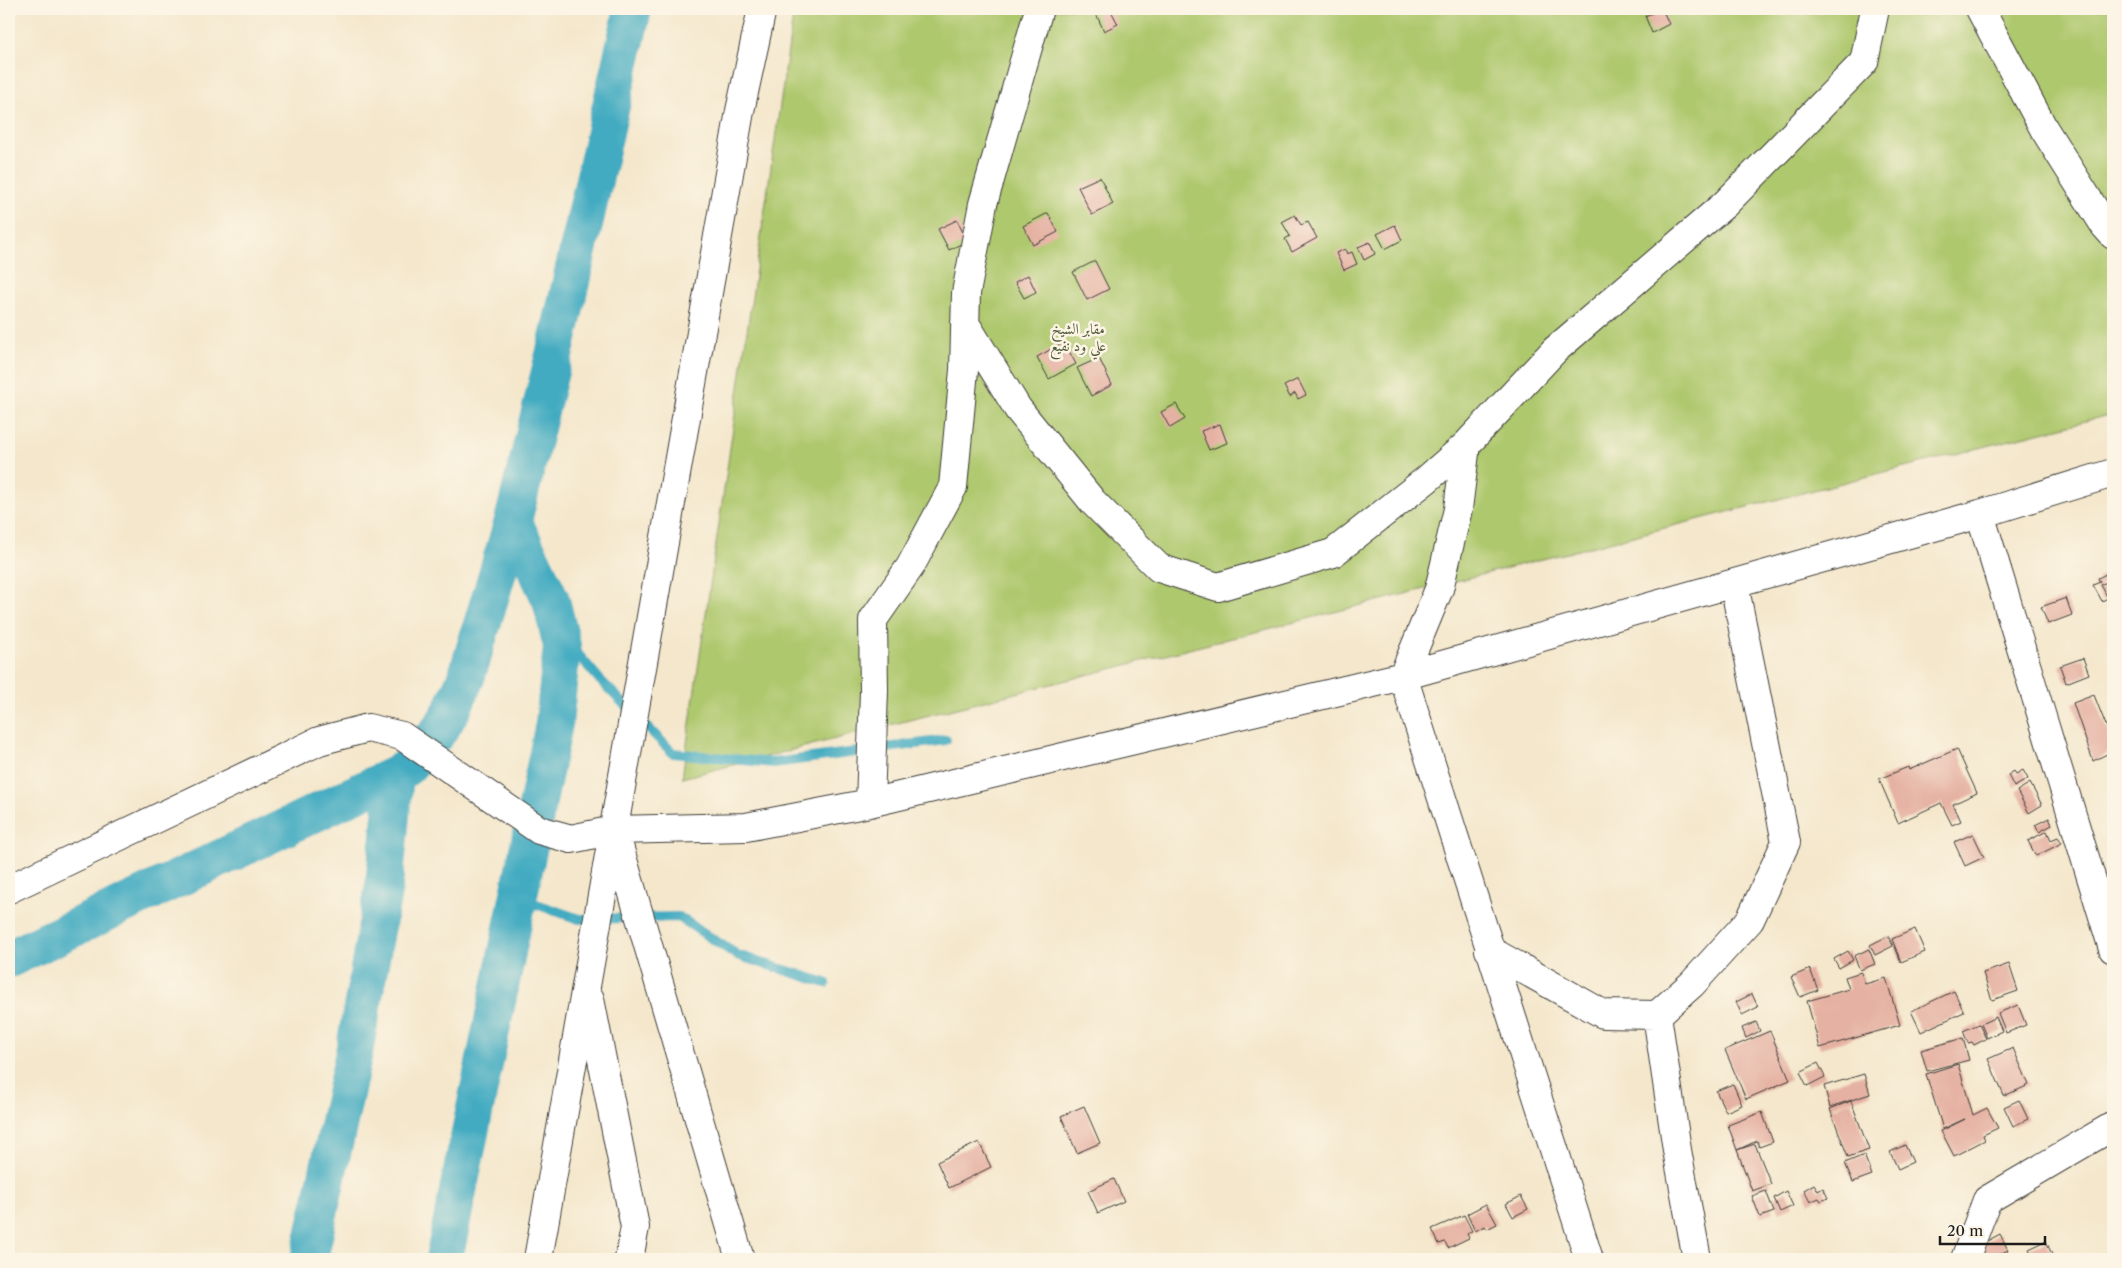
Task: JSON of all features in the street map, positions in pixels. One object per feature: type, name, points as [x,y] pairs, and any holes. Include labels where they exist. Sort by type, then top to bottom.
[{"type":"street","points":[[538,1259],[740,111],[762,9]]},
{"type":"street","points":[[870,803],[874,691],[873,620],[910,567],[953,487],[964,370],[966,293],[983,204],[1039,9]]},
{"type":"street","points":[[965,323],[1018,409],[1100,508],[1158,568],[1218,586],[1332,552],[1426,480],[1466,444],[1555,350],[1725,204],[1864,62],[1875,9]]},
{"type":"street","points":[[1980,9],[2044,129],[2105,226],[2113,235]]},
{"type":"street","points":[[1466,444],[1458,509],[1439,589],[1402,676],[1589,1259]]},
{"type":"street","points":[[9,889],[319,741],[368,728],[402,736],[539,830],[571,840],[614,830],[746,827],[870,803],[1402,676],[1980,514],[2113,473]]},
{"type":"street","points":[[1980,514],[2113,949]]},
{"type":"street","points":[[1490,950],[1604,1014],[1658,1015],[1692,984],[1750,920],[1786,842],[1734,584]]},
{"type":"street","points":[[614,830],[740,1259]]},
{"type":"street","points":[[587,983],[635,1228],[629,1259]]},
{"type":"street","points":[[1658,1015],[1677,1150],[1697,1259]]},
{"type":"street","points":[[1965,1259],[1987,1200],[2113,1126]]},
{"type":"green space","name":"مقابر الشيخ علي ود نفيع","points":[[794,9],[2113,9],[2113,414],[682,778]]},
{"type":"building","points":[[1110,9],[1118,24],[1104,31],[1096,14]]},
{"type":"building","points":[[1662,9],[1669,24],[1652,33],[1645,16]]},
{"type":"building","points":[[1100,177],[1113,204],[1092,215],[1078,187]]},
{"type":"building","points":[[1048,213],[1058,232],[1033,245],[1023,226]]},
{"type":"building","points":[[1295,215],[1301,225],[1308,222],[1317,238],[1292,252],[1285,239],[1290,236],[1282,222]]},
{"type":"building","points":[[957,220],[967,241],[949,250],[938,229]]},
{"type":"building","points":[[1395,225],[1402,240],[1385,249],[1377,234]]},
{"type":"building","points":[[1370,242],[1375,254],[1364,260],[1358,247]]},
{"type":"building","points":[[1345,249],[1347,254],[1352,252],[1357,264],[1344,270],[1336,253]]},
{"type":"building","points":[[1095,261],[1109,289],[1087,300],[1073,272]]},
{"type":"building","points":[[1028,275],[1036,292],[1024,298],[1015,282]]},
{"type":"building","points":[[1064,342],[1076,364],[1049,379],[1037,357]]},
{"type":"building","points":[[1099,358],[1112,385],[1091,396],[1077,368]]},
{"type":"building","points":[[1298,379],[1306,395],[1298,399],[1295,393],[1290,397],[1284,386]]},
{"type":"building","points":[[1176,404],[1185,419],[1170,428],[1161,412]]},
{"type":"building","points":[[1220,424],[1227,443],[1209,450],[1201,431]]},
{"type":"building","points":[[2106,574],[2110,580],[2101,585],[2108,598],[2102,601],[2093,585],[2100,582],[2098,578]]},
{"type":"building","points":[[2066,598],[2072,615],[2048,624],[2041,607]]},
{"type":"building","points":[[2083,658],[2089,674],[2066,683],[2060,666]]},
{"type":"building","points":[[2094,695],[2113,743],[2113,751],[2093,761],[2073,703]]},
{"type":"building","points":[[1957,749],[1977,793],[1953,804],[1961,821],[1952,825],[1941,803],[1898,823],[1879,779],[1908,767],[1909,770]]},
{"type":"building","points":[[2023,770],[2028,779],[2014,787],[2008,775],[2014,771],[2016,774]]},
{"type":"building","points":[[2030,783],[2042,805],[2029,813],[2017,791]]},
{"type":"building","points":[[2049,818],[2052,825],[2039,832],[2035,825]]},
{"type":"building","points":[[2047,831],[2051,840],[2058,837],[2062,843],[2036,856],[2028,841]]},
{"type":"building","points":[[1973,834],[1984,857],[1965,866],[1954,842]]},
{"type":"building","points":[[1915,929],[1925,952],[1901,962],[1892,939]]},
{"type":"building","points":[[1888,936],[1893,946],[1875,955],[1870,945]]},
{"type":"building","points":[[1869,949],[1875,964],[1860,970],[1854,956]]},
{"type":"building","points":[[1848,951],[1853,960],[1839,968],[1834,959]]},
{"type":"building","points":[[2009,964],[2018,991],[1992,1000],[1983,973]]},
{"type":"building","points":[[1810,969],[1818,990],[1800,997],[1791,977]]},
{"type":"building","points":[[1861,972],[1865,984],[1886,978],[1900,1025],[1820,1048],[1807,1001],[1849,989],[1845,977]]},
{"type":"building","points":[[1954,991],[1964,1012],[1921,1032],[1911,1011]]},
{"type":"building","points":[[1752,994],[1758,1007],[1742,1015],[1736,1002]]},
{"type":"building","points":[[2018,1005],[2026,1025],[2006,1033],[1998,1013]]},
{"type":"building","points":[[1996,1017],[2002,1031],[1987,1038],[1981,1024]]},
{"type":"building","points":[[1756,1022],[1760,1031],[1746,1038],[1742,1028]]},
{"type":"building","points":[[1979,1024],[1986,1039],[1974,1045],[1972,1042],[1968,1043],[1963,1031]]},
{"type":"building","points":[[1770,1031],[1790,1080],[1746,1099],[1725,1050]]},
{"type":"building","points":[[1963,1038],[1969,1060],[1927,1071],[1921,1050]]},
{"type":"building","points":[[2013,1048],[2029,1085],[2004,1096],[1988,1059]]},
{"type":"building","points":[[1818,1063],[1825,1077],[1807,1086],[1800,1072]]},
{"type":"building","points":[[1958,1064],[1973,1115],[1987,1108],[1998,1128],[1983,1135],[1985,1140],[1954,1156],[1941,1131],[1965,1119],[1943,1129],[1926,1074]]},
{"type":"building","points":[[1864,1074],[1870,1094],[1830,1107],[1824,1086]]},
{"type":"building","points":[[1733,1084],[1742,1105],[1726,1112],[1716,1091]]},
{"type":"building","points":[[2019,1100],[2028,1119],[2013,1126],[2004,1107]]},
{"type":"building","points":[[1851,1101],[1869,1150],[1848,1157],[1830,1109]]},
{"type":"building","points":[[1084,1106],[1100,1143],[1077,1153],[1061,1116]]},
{"type":"building","points":[[1762,1112],[1773,1142],[1759,1147],[1757,1141],[1737,1150],[1728,1125]]},
{"type":"building","points":[[979,1142],[991,1167],[949,1188],[937,1162]]},
{"type":"building","points":[[1755,1144],[1771,1184],[1752,1191],[1737,1150]]},
{"type":"building","points":[[1905,1145],[1913,1162],[1898,1169],[1890,1152]]},
{"type":"building","points":[[1864,1155],[1872,1175],[1853,1182],[1845,1163]]},
{"type":"building","points":[[1114,1179],[1124,1201],[1098,1213],[1088,1191]]},
{"type":"building","points":[[1814,1184],[1818,1191],[1823,1188],[1828,1198],[1821,1201],[1819,1198],[1810,1202],[1804,1190]]},
{"type":"building","points":[[1766,1191],[1774,1212],[1760,1217],[1752,1196]]},
{"type":"building","points":[[1786,1191],[1793,1206],[1780,1212],[1774,1198]]},
{"type":"building","points":[[1521,1196],[1528,1209],[1513,1217],[1506,1204]]},
{"type":"building","points":[[1486,1204],[1497,1224],[1487,1229],[1485,1226],[1475,1231],[1467,1214]]},
{"type":"building","points":[[1464,1215],[1472,1231],[1467,1234],[1469,1238],[1448,1248],[1445,1242],[1439,1244],[1432,1229]]},
{"type":"building","points":[[2000,1234],[2008,1250],[1990,1259],[1974,1259],[1969,1251]]},
{"type":"building","points":[[2046,1241],[2054,1259],[2034,1259],[2029,1249]]},
{"type":"waterway","points":[[9,959],[395,775],[407,767],[441,728],[453,708],[467,675],[513,521],[557,343],[633,9]]},
{"type":"waterway","points":[[444,1259],[554,724],[562,646],[551,600],[513,521]]},
{"type":"waterway","points":[[559,632],[600,680],[673,753],[774,763],[946,740]]},
{"type":"waterway","points":[[309,1259],[354,1053],[384,886],[395,775]]},
{"type":"waterway","points":[[519,898],[579,919],[679,917],[737,955],[826,983]]}]
